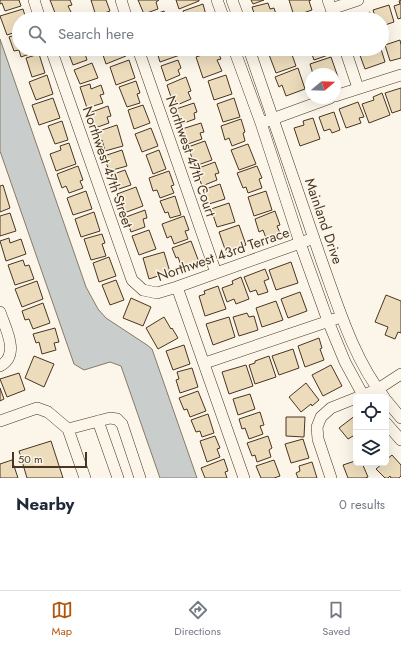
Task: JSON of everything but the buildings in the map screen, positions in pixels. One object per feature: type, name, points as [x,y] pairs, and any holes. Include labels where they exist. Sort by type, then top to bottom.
[{"type":"street","points":[[34,0],[38,12]]},
{"type":"street","points":[[121,0],[125,12]]},
{"type":"street","points":[[217,0],[221,12]]},
{"type":"street","points":[[232,0],[236,12]]},
{"type":"street","points":[[331,9],[358,0]]},
{"type":"street","name":"Northwest 47th Street","points":[[53,56],[132,280],[143,290]]},
{"type":"street","name":"Northwest 47th Court","points":[[140,56],[216,273]]},
{"type":"street","name":"Mainland Drive","points":[[237,56],[261,123],[300,243],[328,321],[360,394]]},
{"type":"street","name":"Mainland Drive","points":[[251,56],[341,316],[358,356],[381,393]]},
{"type":"street","points":[[347,56],[358,88]]},
{"type":"street","points":[[341,94],[401,75]]},
{"type":"street","points":[[261,123],[313,104]]},
{"type":"street","name":"Northwest 43rd Terrace","points":[[143,290],[157,293],[177,287],[314,238]]},
{"type":"street","points":[[177,287],[205,363],[244,478]]},
{"type":"street","points":[[0,312],[11,346],[10,352],[4,363]]},
{"type":"street","points":[[205,363],[341,316]]},
{"type":"street","points":[[381,393],[401,374]]},
{"type":"street","points":[[331,478],[318,439],[317,427],[321,418],[331,408],[353,400]]},
{"type":"street","points":[[389,404],[401,418]]},
{"type":"street","points":[[0,421],[37,408],[48,412],[68,429],[85,478]]},
{"type":"street","points":[[68,429],[110,418],[117,419],[122,424],[140,478]]},
{"type":"street","points":[[98,421],[118,478]]},
{"type":"street","points":[[389,426],[401,440]]},
{"type":"shaded area","points":[[0,39],[86,287],[98,309],[106,318],[152,349],[197,478],[160,478],[121,366],[110,362],[84,370],[74,364],[0,151]]}]
